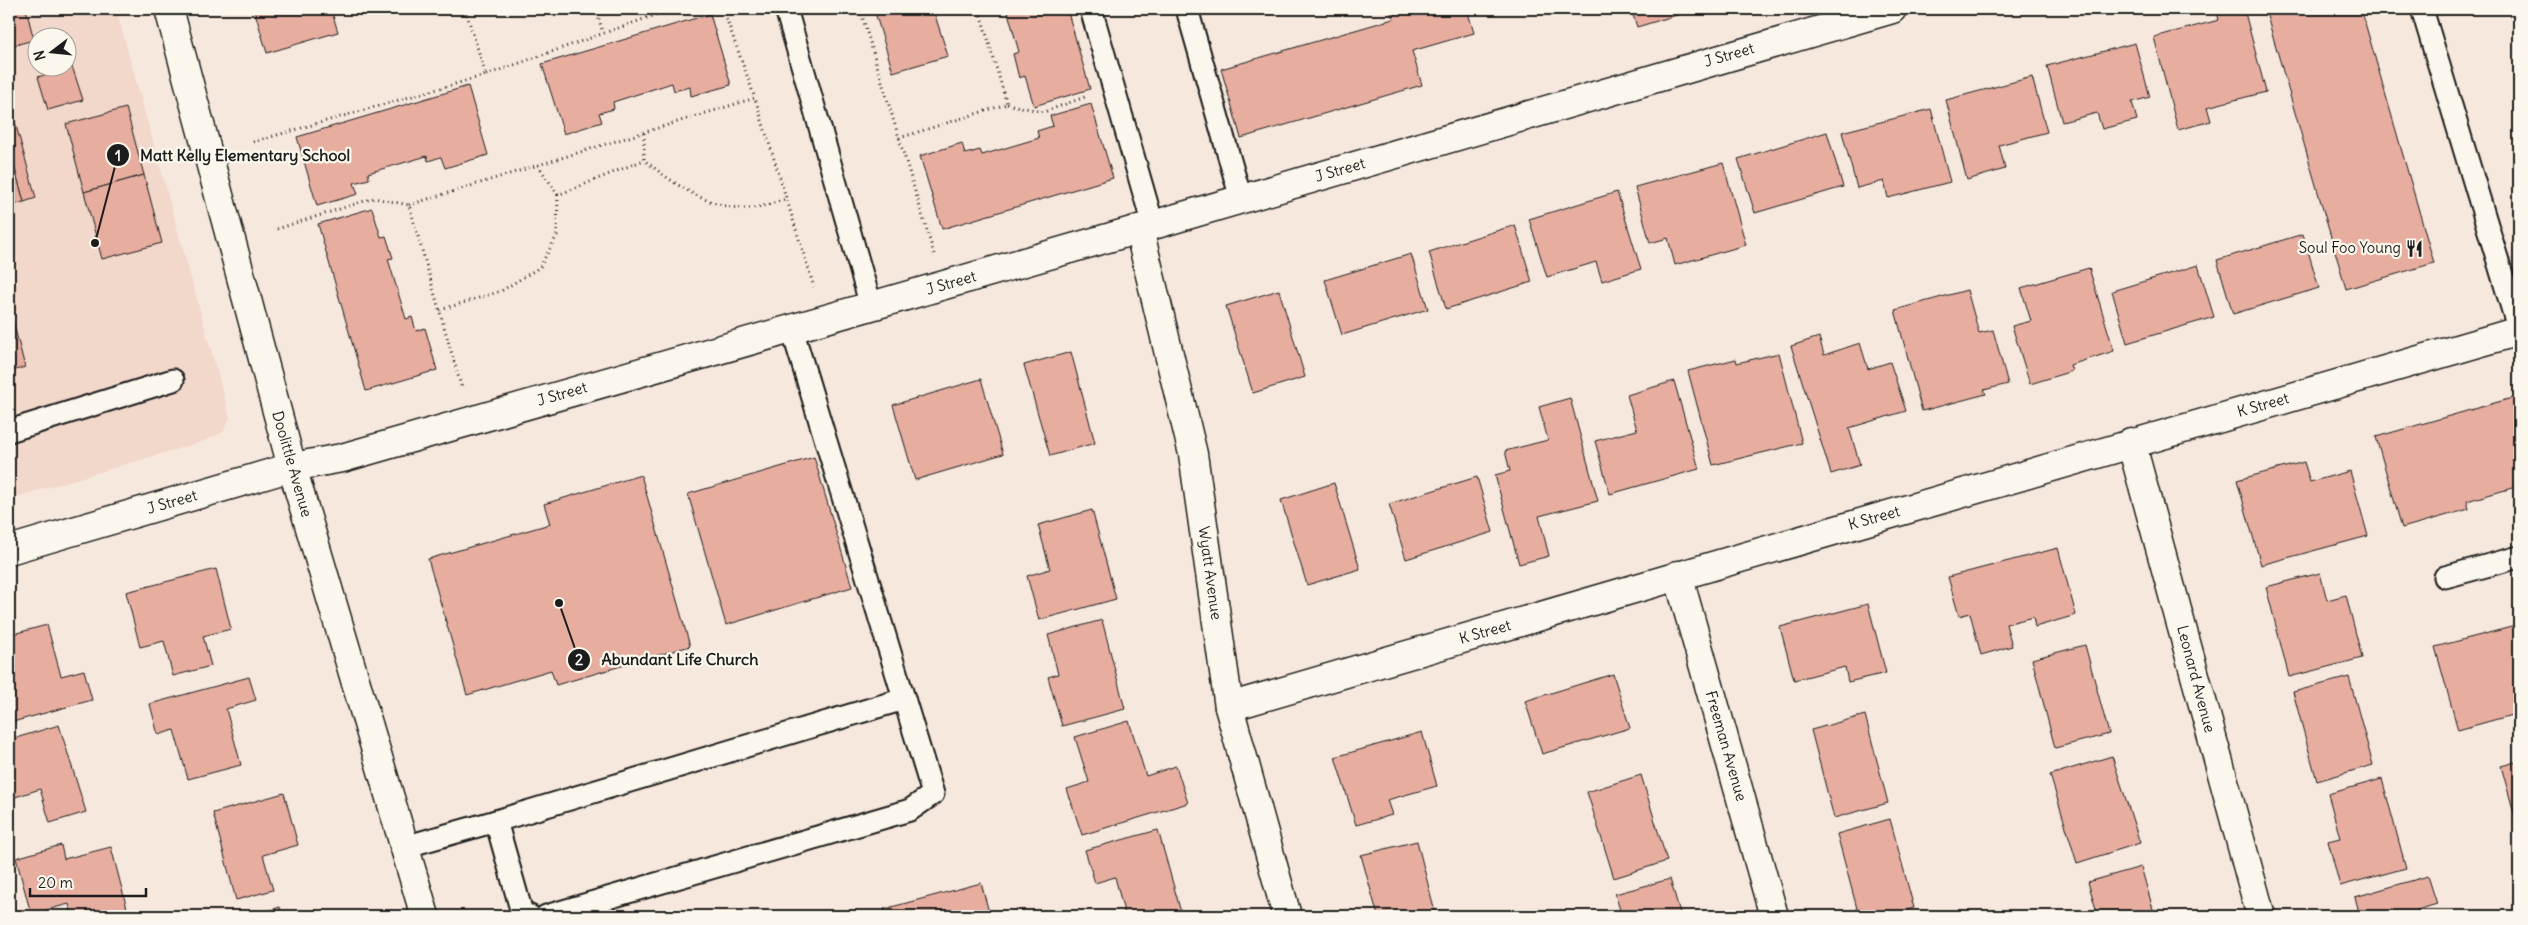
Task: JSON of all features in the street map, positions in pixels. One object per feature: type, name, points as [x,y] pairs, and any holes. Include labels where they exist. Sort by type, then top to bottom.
[{"type":"street","name":"Doolittle Avenue","points":[[169,9],[292,467],[425,916]]},
{"type":"street","name":"J Street","points":[[9,550],[292,467],[342,458],[1146,227],[1851,14],[1892,9]]},
{"type":"street","name":"Wyatt Avenue","points":[[1146,227],[1193,454],[1229,707],[1287,916]]},
{"type":"street","name":"K Street","points":[[1229,707],[2131,442],[2519,331]]},
{"type":"street","name":"Leonard Avenue","points":[[2131,442],[2261,916]]},
{"type":"street","name":"Freeman Avenue","points":[[1678,575],[1774,916]]},
{"type":"lane","points":[[786,9],[871,306]]},
{"type":"lane","points":[[1091,9],[1114,87],[1146,227]]},
{"type":"lane","points":[[1187,9],[1241,199]]},
{"type":"lane","points":[[2422,9],[2519,331]]},
{"type":"lane","points":[[546,916],[910,810],[933,794],[792,328]]},
{"type":"lane","points":[[9,431],[173,380]]},
{"type":"lane","points":[[2445,577],[2519,557]]},
{"type":"lane","points":[[404,847],[904,699]]},
{"type":"lane","points":[[496,821],[522,913],[530,916]]},
{"type":"path","points":[[465,9],[486,75]]},
{"type":"path","points":[[596,9],[603,33]]},
{"type":"path","points":[[252,142],[486,75],[672,9]]},
{"type":"path","points":[[724,9],[756,98],[824,319]]},
{"type":"path","points":[[860,9],[932,249],[946,284]]},
{"type":"path","points":[[979,9],[1007,104]]},
{"type":"path","points":[[899,138],[1007,104],[1044,112],[1114,87]]},
{"type":"path","points":[[277,229],[374,198],[409,205],[756,98]]},
{"type":"path","points":[[644,132],[644,160]]},
{"type":"path","points":[[644,160],[682,189],[720,205],[753,208],[786,199]]},
{"type":"path","points":[[558,195],[644,160]]},
{"type":"path","points":[[440,310],[501,291],[540,267],[557,235],[558,195],[538,165]]},
{"type":"path","points":[[409,205],[471,420]]},
{"type":"shaded area","points":[[9,9],[116,9],[230,418],[223,432],[204,441],[9,499]]},
{"type":"building","points":[[9,9],[26,9],[31,28],[28,28],[28,42],[10,46]]},
{"type":"building","points":[[254,9],[331,9],[338,32],[267,53]]},
{"type":"building","points":[[874,9],[933,9],[948,56],[893,72]]},
{"type":"building","points":[[1007,9],[1067,9],[1090,89],[1034,106],[1025,76],[1019,78],[1013,54],[1019,52]]},
{"type":"building","points":[[1390,9],[1467,9],[1474,33],[1412,51],[1422,85],[1241,138],[1221,69],[1393,19]]},
{"type":"building","points":[[1631,9],[1697,9],[1637,27]]},
{"type":"building","points":[[2216,9],[2244,9],[2266,92],[2207,107],[2211,121],[2178,130],[2154,37],[2219,20]]},
{"type":"building","points":[[2265,9],[2361,9],[2434,263],[2346,289]]},
{"type":"building","points":[[710,14],[731,85],[691,96],[690,87],[674,91],[672,83],[613,102],[614,109],[599,113],[602,122],[564,134],[542,64]]},
{"type":"building","points":[[2135,43],[2150,97],[2132,102],[2137,120],[2102,129],[2097,113],[2062,122],[2047,66]]},
{"type":"building","points":[[2032,77],[2047,132],[1999,145],[2005,169],[1967,180],[1946,100]]},
{"type":"building","points":[[38,78],[76,78],[83,100],[48,110]]},
{"type":"building","points":[[468,86],[488,155],[445,168],[441,157],[428,161],[427,156],[368,173],[369,179],[354,183],[358,194],[317,206],[297,137]]},
{"type":"building","points":[[9,100],[36,198],[24,202],[9,148]]},
{"type":"building","points":[[1091,104],[1113,178],[942,229],[920,156],[962,143],[965,154],[980,150],[982,155],[1039,138],[1037,131],[1053,126],[1050,116]]},
{"type":"building","points":[[126,108],[144,175],[84,192],[66,124]]},
{"type":"building","points":[[1931,109],[1950,182],[1888,198],[1884,181],[1857,188],[1842,132]]},
{"type":"building","points":[[1827,132],[1843,187],[1755,213],[1738,159]]},
{"type":"building","points":[[9,148],[24,202],[9,206]]},
{"type":"building","points":[[1723,163],[1746,245],[1675,265],[1668,238],[1650,243],[1635,187]]},
{"type":"building","points":[[144,175],[162,243],[102,259],[84,192]]},
{"type":"building","points":[[1617,192],[1641,269],[1602,281],[1596,262],[1547,277],[1529,219]]},
{"type":"building","points":[[372,208],[381,237],[386,236],[393,258],[388,259],[406,319],[412,317],[416,331],[425,328],[437,370],[366,391],[318,224]]},
{"type":"building","points":[[1515,225],[1532,282],[1446,309],[1429,252]]},
{"type":"building","points":[[2303,234],[2319,288],[2233,314],[2217,260]]},
{"type":"building","points":[[1411,254],[1428,309],[1342,335],[1325,280]]},
{"type":"building","points":[[2198,265],[2214,317],[2127,343],[2112,291]]},
{"type":"building","points":[[2089,268],[2114,351],[2070,365],[2072,371],[2030,384],[2012,326],[2031,321],[2021,288]]},
{"type":"building","points":[[1279,290],[1305,377],[1253,393],[1226,306]]},
{"type":"building","points":[[1967,290],[1979,333],[1993,330],[2008,384],[1984,390],[1986,394],[1922,411],[1895,310]]},
{"type":"building","points":[[9,306],[25,367],[9,372]]},
{"type":"building","points":[[1819,337],[1824,355],[1860,343],[1868,369],[1890,362],[1906,411],[1849,428],[1860,465],[1831,474],[1791,346]]},
{"type":"building","points":[[1071,352],[1095,443],[1050,456],[1024,365]]},
{"type":"building","points":[[1779,353],[1802,443],[1713,465],[1688,371],[1736,359],[1737,363]]},
{"type":"building","points":[[981,379],[1003,454],[915,480],[893,405]]},
{"type":"building","points":[[1674,381],[1699,469],[1610,494],[1595,441],[1637,430],[1627,395]]},
{"type":"building","points":[[2519,396],[2519,486],[2467,501],[2469,509],[2402,528],[2376,437]]},
{"type":"building","points":[[1570,398],[1598,501],[1539,516],[1549,556],[1519,564],[1495,475],[1510,471],[1505,451],[1548,440],[1539,407]]},
{"type":"building","points":[[814,457],[852,587],[726,625],[688,494]]},
{"type":"building","points":[[2304,462],[2310,482],[2350,471],[2368,536],[2261,565],[2237,480]]},
{"type":"building","points":[[641,475],[690,646],[556,685],[551,670],[467,695],[428,559],[550,524],[544,504]]},
{"type":"building","points":[[1477,477],[1493,532],[1406,559],[1389,504]]},
{"type":"building","points":[[1334,483],[1360,569],[1307,585],[1281,500]]},
{"type":"building","points":[[1092,510],[1116,599],[1039,620],[1027,576],[1050,569],[1038,525]]},
{"type":"building","points":[[2058,548],[2076,615],[2035,627],[2033,617],[2006,624],[2012,646],[1981,655],[1970,613],[1959,616],[1948,577]]},
{"type":"building","points":[[216,569],[231,629],[203,636],[211,666],[173,676],[164,641],[140,647],[126,592]]},
{"type":"building","points":[[2320,573],[2327,600],[2346,595],[2362,658],[2289,677],[2266,587]]},
{"type":"building","points":[[1868,604],[1886,673],[1848,682],[1845,667],[1794,680],[1780,627]]},
{"type":"building","points":[[1102,620],[1125,709],[1062,726],[1048,677],[1058,674],[1048,635]]},
{"type":"building","points":[[47,625],[61,676],[84,670],[92,700],[9,723],[9,635]]},
{"type":"building","points":[[2519,625],[2519,713],[2458,730],[2435,647]]},
{"type":"building","points":[[2085,645],[2109,734],[2055,748],[2032,659]]},
{"type":"building","points":[[1613,674],[1630,728],[1542,754],[1525,701]]},
{"type":"building","points":[[249,677],[256,700],[226,709],[241,765],[188,779],[174,730],[158,735],[150,704]]},
{"type":"building","points":[[2349,677],[2373,765],[2317,781],[2293,692]]},
{"type":"building","points":[[1865,715],[1888,803],[1834,818],[1811,730]]},
{"type":"building","points":[[1129,721],[1146,776],[1176,766],[1188,803],[1082,835],[1067,789],[1089,782],[1075,737]]},
{"type":"building","points":[[59,725],[86,812],[50,823],[40,789],[9,799],[9,740]]},
{"type":"building","points":[[1422,732],[1437,786],[1387,800],[1392,815],[1356,825],[1335,757]]},
{"type":"building","points":[[2112,756],[2140,843],[2077,863],[2050,775]]},
{"type":"building","points":[[2519,761],[2519,831],[2501,766]]},
{"type":"building","points":[[1641,775],[1667,861],[1614,878],[1587,792]]},
{"type":"building","points":[[2382,779],[2406,868],[2340,886],[2328,841],[2340,838],[2328,794]]},
{"type":"building","points":[[284,793],[298,845],[263,855],[273,890],[236,900],[213,813]]},
{"type":"building","points":[[1890,819],[1914,908],[1883,916],[1859,916],[1837,834]]},
{"type":"building","points":[[1158,830],[1182,916],[1125,916],[1115,877],[1095,883],[1085,850]]},
{"type":"building","points":[[1417,841],[1436,916],[1378,916],[1361,855]]},
{"type":"building","points":[[61,845],[64,859],[111,847],[129,916],[72,916],[69,904],[31,914],[16,858]]},
{"type":"building","points":[[2141,867],[2155,916],[2098,916],[2088,882]]},
{"type":"building","points":[[2428,876],[2437,904],[2417,910],[2419,916],[2360,916],[2355,897]]},
{"type":"building","points":[[1670,879],[1681,916],[1622,916],[1615,894]]},
{"type":"building","points":[[981,883],[990,916],[886,916],[884,909]]},
{"type":"building","points":[[280,907],[283,916],[251,916]]},
{"type":"place","name":"Matt Kelly Elementary School","points":[[95,243]]},
{"type":"place","name":"Soul Foo Young","points":[[2415,248]]},
{"type":"place","name":"Abundant Life Church","points":[[559,603]]}]
